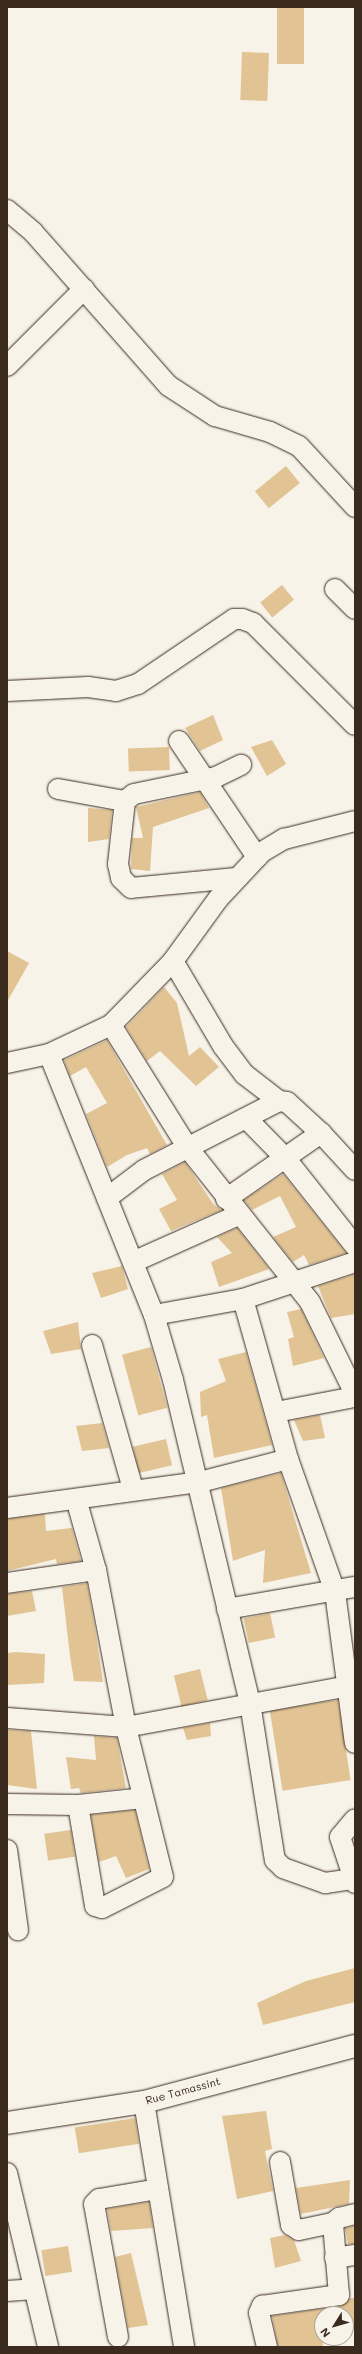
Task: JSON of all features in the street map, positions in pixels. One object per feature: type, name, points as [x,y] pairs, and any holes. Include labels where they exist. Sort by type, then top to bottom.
[{"type":"main road","name":"Rue Tamassint","points":[[7,2123],[144,2102],[355,2046]]},
{"type":"street","points":[[7,210],[33,232],[169,386],[215,416],[270,432],[299,446],[355,507]]},
{"type":"street","points":[[7,366],[84,289]]},
{"type":"street","points":[[335,589],[355,609]]},
{"type":"street","points":[[7,691],[88,688],[116,690],[138,684],[234,619],[242,619],[253,623],[355,725]]},
{"type":"street","points":[[179,741],[257,857]]},
{"type":"street","points":[[236,878],[131,888],[120,878],[118,864],[125,801],[134,794],[206,780],[241,765]]},
{"type":"street","points":[[58,789],[125,801]]},
{"type":"street","points":[[7,1063],[49,1054],[111,1025],[173,961],[236,878],[257,857],[284,839],[355,821]]},
{"type":"street","points":[[173,961],[223,1046],[244,1074],[279,1101],[287,1102],[321,1133],[355,1170]]},
{"type":"street","points":[[111,1025],[188,1148],[238,1215],[295,1284],[320,1319],[355,1394]]},
{"type":"street","points":[[49,1054],[154,1315],[200,1482],[227,1609],[250,1703],[275,1860],[283,1868],[325,1883],[354,1881],[340,1837],[355,1819]]},
{"type":"street","points":[[107,1198],[144,1170],[247,1119],[279,1101]]},
{"type":"street","points":[[247,1119],[286,1159],[355,1246]]},
{"type":"street","points":[[226,1199],[286,1159],[321,1133]]},
{"type":"street","points":[[133,1262],[238,1215]]},
{"type":"street","points":[[154,1315],[242,1300],[295,1284],[355,1262]]},
{"type":"street","points":[[242,1300],[276,1412],[288,1459],[335,1592],[351,1685],[355,1743]]},
{"type":"street","points":[[92,1345],[133,1489]]},
{"type":"street","points":[[276,1412],[355,1397]]},
{"type":"street","points":[[7,1508],[76,1499],[133,1489],[200,1482],[288,1459]]},
{"type":"street","points":[[76,1499],[96,1570],[126,1727],[163,1878],[102,1908],[95,1906],[90,1892],[78,1805]]},
{"type":"street","points":[[7,1583],[96,1570]]},
{"type":"street","points":[[227,1609],[335,1592],[355,1587]]},
{"type":"street","points":[[7,1718],[126,1727],[351,1685]]},
{"type":"street","points":[[7,1804],[78,1805],[143,1798]]},
{"type":"street","points":[[7,1850],[18,1930]]},
{"type":"street","points":[[144,2102],[184,2347]]},
{"type":"street","points":[[280,2162],[290,2225],[299,2230],[333,2223],[338,2218],[355,2214]]},
{"type":"street","points":[[7,2173],[12,2215],[34,2289],[48,2347]]},
{"type":"street","points":[[118,2337],[94,2204],[99,2199],[158,2189]]},
{"type":"street","points":[[267,2347],[259,2313],[262,2306],[347,2295],[335,2258],[333,2223]]},
{"type":"street","points":[[335,2258],[355,2255]]},
{"type":"street","points":[[7,2291],[34,2289]]},
{"type":"building","points":[[277,7],[304,7],[304,64],[277,64]]},
{"type":"building","points":[[242,52],[269,53],[267,101],[240,100]]},
{"type":"building","points":[[286,466],[300,483],[269,508],[255,491]]},
{"type":"building","points":[[282,585],[294,600],[272,617],[260,603]]},
{"type":"building","points":[[213,715],[223,740],[200,751],[185,728]]},
{"type":"building","points":[[272,740],[286,764],[267,776],[251,747]]},
{"type":"building","points":[[169,747],[170,770],[129,771],[128,748]]},
{"type":"building","points":[[200,792],[209,808],[153,827],[150,871],[131,869],[132,838],[143,838],[136,807]]},
{"type":"building","points":[[88,808],[112,810],[109,839],[88,842]]},
{"type":"building","points":[[7,951],[29,963],[7,1002]]},
{"type":"building","points":[[164,987],[177,1003],[189,1056],[200,1047],[219,1067],[196,1086],[160,1051],[147,1061],[126,1027]]},
{"type":"building","points":[[107,1040],[167,1145],[150,1154],[147,1148],[127,1155],[107,1167],[86,1114],[107,1103],[86,1067],[70,1076],[64,1060]]},
{"type":"building","points":[[185,1162],[214,1205],[222,1210],[171,1231],[159,1209],[177,1200],[162,1174]]},
{"type":"building","points":[[283,1174],[346,1253],[309,1265],[304,1255],[293,1262],[273,1237],[296,1227],[280,1196],[252,1210],[244,1200]]},
{"type":"building","points":[[237,1228],[269,1269],[219,1287],[211,1262],[232,1253],[217,1237]]},
{"type":"building","points":[[122,1266],[128,1289],[101,1298],[92,1273]]},
{"type":"building","points":[[355,1274],[355,1314],[331,1318],[318,1286]]},
{"type":"building","points":[[301,1309],[324,1358],[293,1366],[288,1339],[294,1337],[287,1312]]},
{"type":"building","points":[[78,1322],[81,1349],[51,1354],[43,1331]]},
{"type":"building","points":[[151,1347],[167,1408],[138,1416],[122,1355]]},
{"type":"building","points":[[246,1352],[272,1445],[214,1458],[207,1415],[201,1417],[200,1392],[226,1381],[218,1359]]},
{"type":"building","points":[[320,1415],[325,1438],[303,1441],[294,1420]]},
{"type":"building","points":[[102,1423],[109,1448],[82,1451],[76,1426]]},
{"type":"building","points":[[166,1439],[172,1465],[139,1473],[133,1447]]},
{"type":"building","points":[[281,1473],[311,1573],[263,1583],[265,1550],[233,1561],[221,1488]]},
{"type":"building","points":[[45,1514],[46,1531],[72,1528],[81,1561],[57,1564],[56,1559],[7,1571],[7,1519]]},
{"type":"building","points":[[87,1583],[103,1682],[74,1681],[62,1587]]},
{"type":"building","points":[[32,1591],[36,1611],[7,1616],[7,1594]]},
{"type":"building","points":[[270,1613],[275,1637],[249,1643],[244,1619]]},
{"type":"building","points":[[16,1652],[45,1654],[44,1683],[7,1685],[7,1653]]},
{"type":"building","points":[[200,1669],[208,1700],[182,1707],[174,1676]]},
{"type":"building","points":[[338,1700],[351,1780],[283,1791],[270,1711]]},
{"type":"building","points":[[210,1723],[211,1736],[187,1740],[183,1728]]},
{"type":"building","points":[[7,1730],[31,1731],[37,1789],[7,1785]]},
{"type":"building","points":[[94,1736],[117,1738],[126,1788],[81,1793],[79,1788],[71,1789],[66,1757],[96,1760]]},
{"type":"building","points":[[135,1810],[149,1869],[126,1878],[116,1856],[99,1862],[91,1815]]},
{"type":"building","points":[[71,1830],[75,1857],[48,1860],[44,1834]]},
{"type":"building","points":[[355,1968],[355,2002],[263,2025],[257,2003],[306,1981]]},
{"type":"building","points":[[266,2111],[272,2149],[265,2151],[273,2191],[237,2199],[222,2116]]},
{"type":"building","points":[[135,2118],[139,2144],[79,2153],[75,2128]]},
{"type":"building","points":[[350,2180],[349,2204],[301,2214],[296,2188]]},
{"type":"building","points":[[149,2202],[153,2228],[111,2231],[107,2209]]},
{"type":"building","points":[[355,2226],[355,2244],[348,2244],[345,2228]]},
{"type":"building","points":[[285,2235],[294,2240],[301,2261],[275,2268],[270,2238]]},
{"type":"building","points":[[68,2246],[72,2272],[45,2276],[41,2250]]},
{"type":"building","points":[[131,2253],[148,2325],[128,2328],[115,2257]]},
{"type":"building","points":[[350,2298],[355,2298],[355,2322],[354,2306],[341,2306]]},
{"type":"building","points":[[314,2310],[314,2346],[323,2347],[278,2347],[272,2316]]}]
